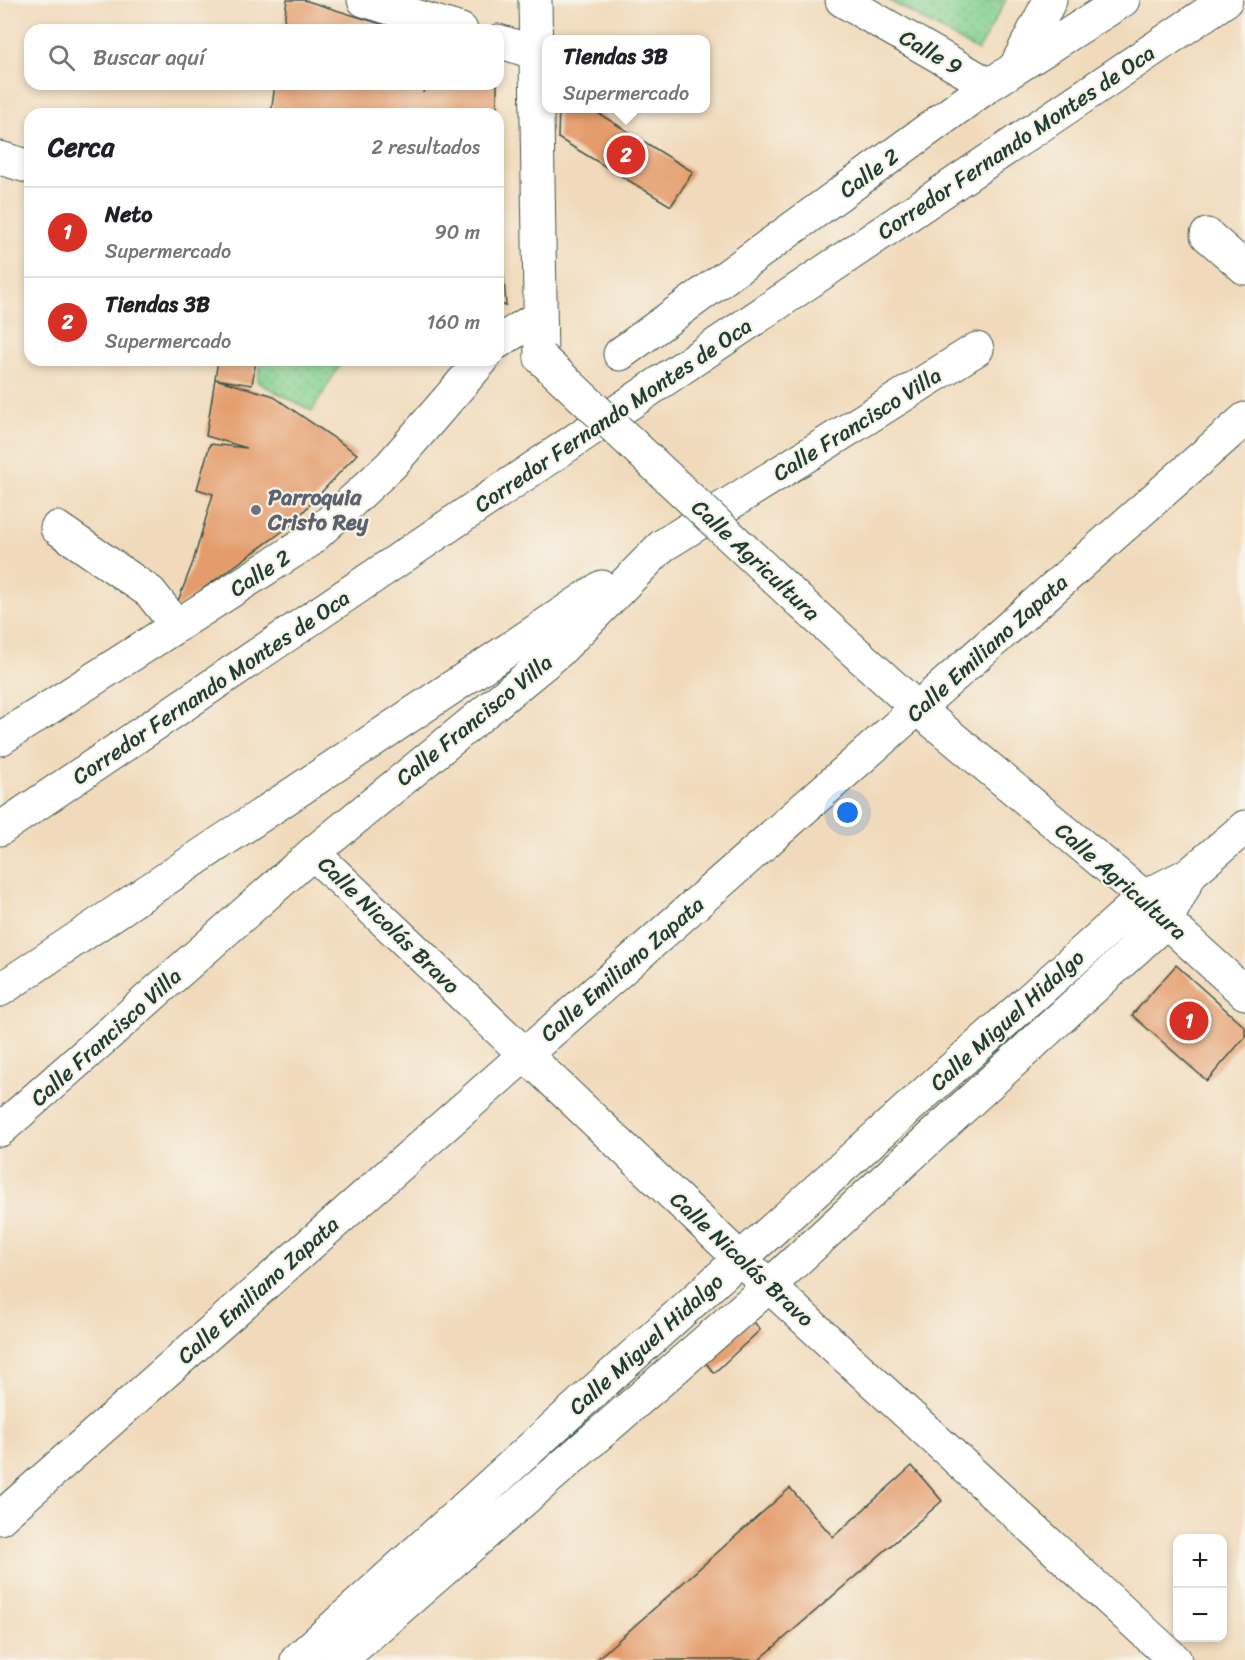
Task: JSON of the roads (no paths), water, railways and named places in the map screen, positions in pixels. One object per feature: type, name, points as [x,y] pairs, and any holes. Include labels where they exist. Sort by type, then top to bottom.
[{"type":"street","points":[[364,0],[442,24]]},
{"type":"street","name":"Calle Agricultura","points":[[535,0],[541,358],[918,710],[1144,897],[1166,921],[1245,993]]},
{"type":"street","name":"Calle 9","points":[[842,0],[1002,77]]},
{"type":"street","points":[[1002,77],[1050,0]]},
{"type":"street","name":"Calle 2","points":[[620,354],[1002,77],[1123,0]]},
{"type":"street","name":"Corredor Fernando Montes de Oca","points":[[2,824],[1226,0]]},
{"type":"street","points":[[504,43],[536,53]]},
{"type":"street","points":[[0,158],[24,165]]},
{"type":"street","points":[[1207,235],[1245,268]]},
{"type":"street","points":[[504,338],[540,316]]},
{"type":"street","name":"Calle Francisco Villa","points":[[0,1130],[313,853],[558,652],[662,546],[977,349]]},
{"type":"street","name":"Calle 2","points":[[0,739],[309,541],[391,465],[477,366]]},
{"type":"street","name":"Calle Emiliano Zapata","points":[[0,1518],[1245,419]]},
{"type":"street","points":[[57,528],[150,592],[177,626]]},
{"type":"street","points":[[0,990],[662,546]]},
{"type":"street","name":"Calle Miguel Hidalgo","points":[[297,1660],[1144,897],[1191,873],[1245,827]]},
{"type":"street","name":"Calle Nicolás Bravo","points":[[313,853],[769,1286],[1175,1660]]},
{"type":"street","name":"Calle Miguel Hidalgo","points":[[340,1660],[769,1286],[1166,921],[1191,873]]},
{"type":"place","name":"Tiendas 3B","points":[[626,155]]},
{"type":"place","name":"Parroquia Cristo Rey","points":[[256,510]]},
{"type":"place","name":"Neto","points":[[1189,1021]]}]
